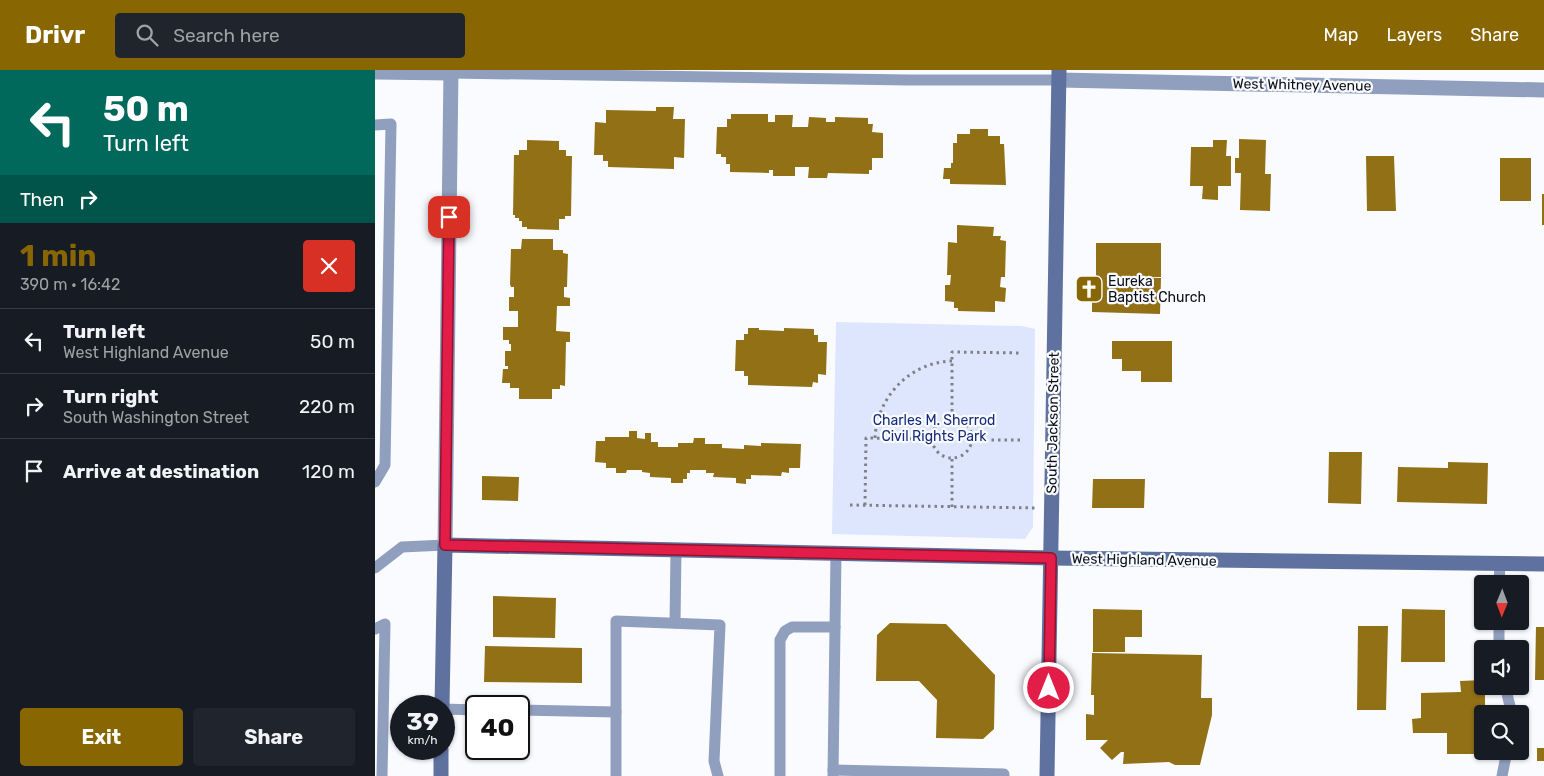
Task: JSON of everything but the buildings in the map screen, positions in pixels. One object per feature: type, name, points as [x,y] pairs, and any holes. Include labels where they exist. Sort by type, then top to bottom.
[{"type":"street","points":[[375,72],[451,71],[443,695]]},
{"type":"street","name":"West Whitney Avenue","points":[[1059,75],[1544,90]]},
{"type":"street","name":"South Jackson Street","points":[[1047,776],[1059,75]]},
{"type":"street","name":"West Highland Avenue","points":[[445,545],[1051,558],[1544,564]]},
{"type":"street","points":[[441,760],[441,776]]},
{"type":"lane","points":[[451,71],[909,80],[1059,75]]},
{"type":"lane","points":[[375,125],[391,124],[385,465],[375,482]]},
{"type":"lane","points":[[375,568],[402,547],[445,545]]},
{"type":"lane","points":[[675,623],[676,550]]},
{"type":"lane","points":[[836,553],[833,773],[1004,774],[1004,776]]},
{"type":"lane","points":[[1499,575],[1500,564]]},
{"type":"lane","points":[[616,776],[616,621],[720,625],[714,760],[718,776]]},
{"type":"lane","points":[[375,629],[385,624],[381,776]]},
{"type":"lane","points":[[780,776],[781,640],[785,631],[792,626],[835,627]]},
{"type":"lane","points":[[530,710],[616,712]]},
{"type":"lane","points":[[1502,776],[1505,760]]},
{"type":"path","points":[[952,418],[952,352],[1021,353]]},
{"type":"path","points":[[875,438],[879,414],[889,395],[898,385],[917,371],[932,364],[952,361]]},
{"type":"path","points":[[952,418],[962,420],[967,425],[971,431],[972,440],[969,450],[963,455],[952,458],[938,454],[931,439],[933,429],[937,424],[952,418]]},
{"type":"path","points":[[865,505],[866,438],[931,439]]},
{"type":"path","points":[[972,440],[1020,440]]},
{"type":"path","points":[[952,458],[952,507]]},
{"type":"path","points":[[850,505],[1037,508],[1051,512]]},
{"type":"green space","name":"Charles M. Sherrod Civil Rights Park","points":[[836,322],[1022,326],[1035,329],[1033,527],[1025,539],[832,534]]},
{"type":"place","name":"Eureka Baptist Church","points":[[1089,289]]},
{"type":"route","points":[[449,217],[445,545],[1051,558],[1049,688]]}]
